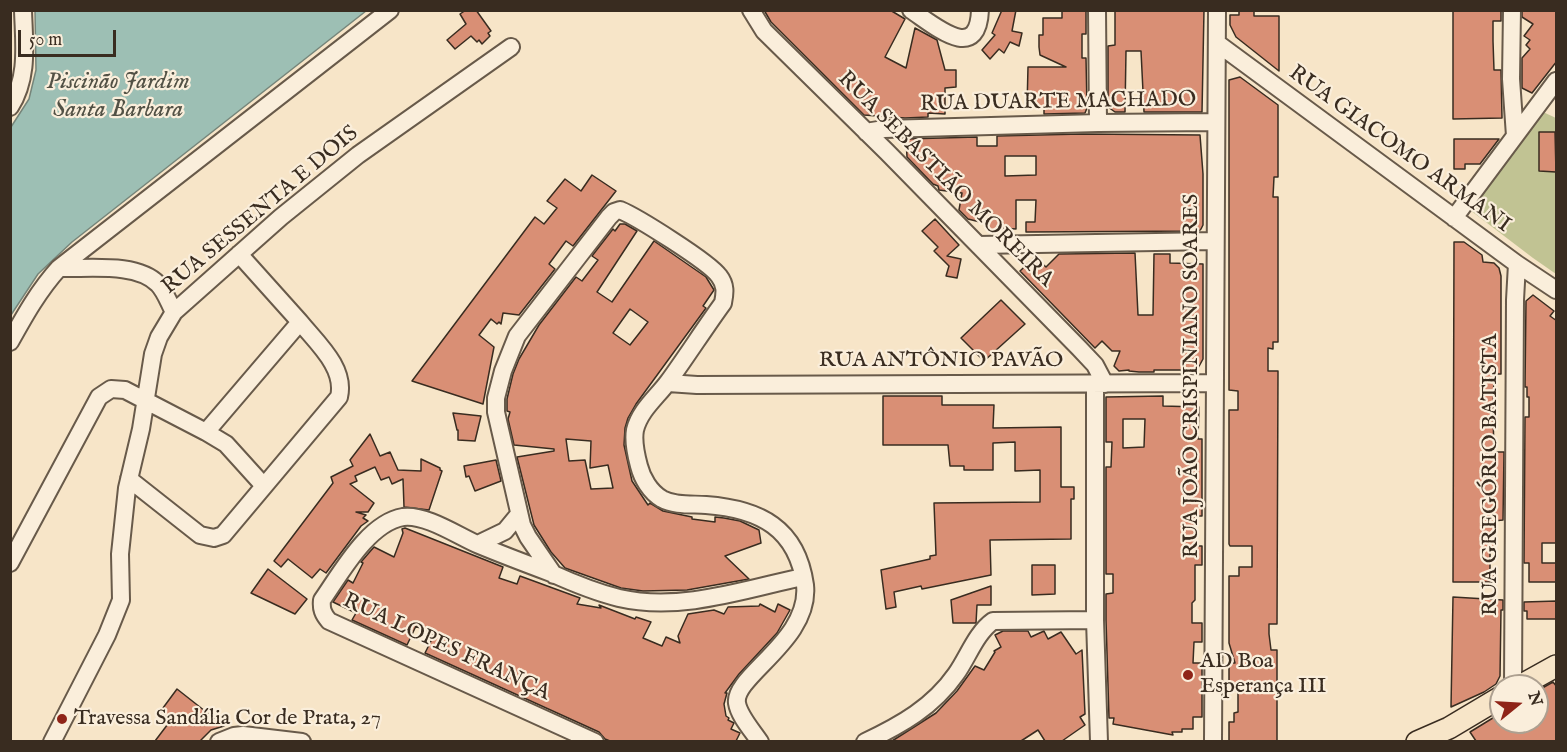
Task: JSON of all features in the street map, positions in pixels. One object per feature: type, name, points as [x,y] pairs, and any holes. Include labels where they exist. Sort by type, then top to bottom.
[{"type":"main road","points":[[1542,674],[1557,666]]},
{"type":"main road","points":[[1417,741],[1449,728],[1489,704]]},
{"type":"street","points":[[10,107],[18,94],[25,68],[23,10]]},
{"type":"street","points":[[10,342],[47,281],[60,268],[390,10]]},
{"type":"street","name":"RUA SEBASTIÃO MOREIRA","points":[[751,10],[764,32],[866,132],[1095,365],[1100,384]]},
{"type":"street","points":[[911,10],[940,30],[953,37],[962,38],[974,34],[978,29],[980,10]]},
{"type":"street","points":[[1097,10],[1098,123]]},
{"type":"street","name":"RUA JOÃO CRISPINIANO SOARES","points":[[1213,741],[1217,10]]},
{"type":"street","points":[[1512,10],[1511,79],[1515,136]]},
{"type":"street","name":"RUA GIACOMO ARMANI","points":[[1217,43],[1517,264],[1557,290]]},
{"type":"street","name":"RUA SESSENTA E DOIS","points":[[52,741],[107,635],[122,600],[120,554],[129,479],[141,429],[153,354],[159,337],[174,312],[281,217],[358,155],[511,47]]},
{"type":"street","points":[[1454,218],[1557,81]]},
{"type":"street","name":"RUA DUARTE MACHADO","points":[[866,132],[884,129],[1216,122]]},
{"type":"street","points":[[554,575],[528,537],[519,514],[496,412],[496,398],[507,359],[517,336],[609,217],[620,210],[707,264],[719,276],[725,294],[723,303],[668,383],[644,411],[635,430],[637,460],[641,473],[651,490],[663,499],[680,504],[736,508],[770,522],[788,538],[798,554],[805,585],[804,606],[796,626],[740,689],[736,699],[741,714],[760,741]]},
{"type":"street","points":[[978,245],[1215,241]]},
{"type":"street","points":[[129,479],[200,535],[214,538],[223,535],[339,397],[342,385],[337,369],[300,322],[239,254]]},
{"type":"street","name":"RUA GREGÓRIO BATISTA","points":[[1513,674],[1517,264]]},
{"type":"street","points":[[60,268],[133,270],[150,277],[160,285],[174,312]]},
{"type":"street","points":[[206,432],[300,322]]},
{"type":"street","name":"RUA ANTÔNIO PAVÃO","points":[[668,383],[697,385],[1215,383]]},
{"type":"street","points":[[1099,741],[1095,620],[1100,384]]},
{"type":"street","points":[[10,563],[99,397],[117,388],[145,399],[226,444],[264,486]]},
{"type":"street","points":[[478,544],[505,531],[519,514]]},
{"type":"street","name":"RUA LOPES FRANÇA","points":[[595,741],[329,621],[323,615],[322,600],[366,539],[389,522],[403,517],[428,521],[591,590],[621,598],[665,603],[711,598],[802,577]]},
{"type":"street","points":[[865,741],[903,723],[930,704],[956,674],[980,635],[993,621],[1095,620]]},
{"type":"street","points":[[219,741],[243,735],[302,741]]},
{"type":"green space","points":[[1543,112],[1556,118],[1556,274],[1470,210]]},
{"type":"water","name":"Piscinão Jardim Santa Barbara","points":[[35,10],[366,11],[72,242],[38,274],[11,315],[11,127],[29,99],[36,70]]},
{"type":"building","points":[[466,10],[476,10],[491,31],[488,33],[490,36],[482,44],[471,36],[455,49],[447,40],[466,24],[460,14]]},
{"type":"building","points":[[764,10],[890,10],[905,19],[885,57],[906,68],[915,28],[937,40],[945,70],[956,70],[956,87],[945,88],[945,114],[928,113],[928,117],[905,118],[864,115],[771,22]]},
{"type":"building","points":[[1002,10],[1016,10],[1012,31],[1022,33],[1019,46],[1010,42],[1004,53],[999,49],[990,59],[982,50],[995,35],[992,33]]},
{"type":"building","points":[[1062,10],[1086,10],[1086,34],[1082,34],[1082,58],[1086,58],[1087,108],[1085,113],[1044,114],[1044,107],[1027,107],[1028,67],[1066,67],[1040,55],[1039,47],[1039,35],[1043,35],[1043,18],[1062,18]]},
{"type":"building","points":[[1115,10],[1204,10],[1202,112],[1144,112],[1141,51],[1126,51],[1125,112],[1115,112],[1108,107],[1108,46],[1115,45]]},
{"type":"building","points":[[1239,10],[1254,10],[1254,16],[1279,16],[1279,71],[1236,37],[1230,25],[1230,15],[1239,15]]},
{"type":"building","points":[[1453,10],[1501,10],[1501,21],[1493,21],[1493,41],[1494,70],[1501,70],[1502,118],[1453,119]]},
{"type":"building","points":[[1522,10],[1557,10],[1557,61],[1532,93],[1522,88],[1522,58],[1530,49],[1526,45],[1530,40],[1524,36],[1533,24],[1522,17]]},
{"type":"building","points":[[1240,77],[1278,105],[1278,177],[1274,177],[1273,197],[1278,197],[1278,342],[1273,342],[1273,349],[1268,348],[1268,371],[1278,371],[1277,624],[1269,624],[1271,650],[1277,650],[1277,741],[1229,741],[1229,722],[1234,722],[1234,713],[1238,712],[1238,691],[1234,691],[1234,683],[1229,683],[1229,663],[1235,663],[1229,643],[1229,576],[1239,576],[1239,567],[1252,567],[1252,546],[1230,546],[1229,544],[1229,410],[1238,410],[1238,391],[1229,390],[1229,80]]},
{"type":"building","points":[[1539,132],[1555,132],[1556,172],[1539,171]]},
{"type":"building","points":[[1200,135],[1203,225],[1199,231],[1026,232],[1026,222],[1035,222],[1036,200],[1016,200],[1016,229],[1002,228],[1001,232],[987,230],[988,224],[968,219],[959,210],[962,193],[939,190],[938,186],[933,184],[907,157],[906,139],[977,137],[977,146],[997,146],[997,136]],"holes":[[[1005,156],[1036,156],[1036,175],[1005,176]]]},
{"type":"building","points":[[1454,139],[1499,139],[1480,164],[1465,164],[1465,169],[1454,169]]},
{"type":"building","points":[[592,175],[616,191],[573,246],[566,241],[549,264],[555,269],[519,315],[503,313],[501,324],[491,319],[479,335],[494,347],[483,404],[412,381],[535,217],[544,224],[557,208],[547,201],[565,179],[581,191]]},
{"type":"building","points":[[935,219],[959,245],[947,256],[961,259],[957,278],[946,276],[949,266],[934,251],[938,247],[922,231]]},
{"type":"building","points":[[620,224],[625,224],[637,231],[597,292],[612,302],[654,241],[706,277],[714,290],[703,306],[706,308],[628,418],[624,445],[632,481],[648,505],[650,503],[663,511],[692,517],[692,519],[715,522],[715,517],[740,521],[759,530],[761,543],[725,556],[749,579],[687,590],[643,591],[621,588],[565,568],[551,552],[534,525],[517,457],[554,451],[554,449],[514,445],[508,419],[510,412],[507,411],[507,399],[513,374],[539,325],[576,277],[582,281],[598,260],[592,256],[613,229],[615,231]],"holes":[[[630,309],[648,322],[630,345],[613,333]],[[566,439],[591,441],[590,468],[608,465],[613,488],[591,489],[585,460],[569,461]]]},
{"type":"building","points":[[1454,242],[1464,242],[1482,255],[1483,262],[1494,263],[1499,268],[1501,276],[1501,374],[1494,374],[1493,414],[1494,452],[1504,452],[1503,520],[1494,521],[1494,547],[1490,547],[1490,572],[1494,572],[1494,582],[1453,582]]},
{"type":"building","points":[[1135,253],[1138,315],[1153,315],[1154,254],[1170,254],[1170,263],[1203,264],[1203,359],[1197,370],[1182,372],[1181,370],[1119,371],[1114,366],[1120,351],[1112,351],[1102,341],[1095,348],[1020,271],[1035,257],[1046,267],[1059,254]]},
{"type":"building","points":[[1533,295],[1554,311],[1550,316],[1557,321],[1556,543],[1542,543],[1542,563],[1557,563],[1557,582],[1529,582],[1529,563],[1524,563],[1525,417],[1529,417],[1529,397],[1527,397],[1527,387],[1525,387],[1526,301]]},
{"type":"building","points":[[1001,300],[1025,324],[984,361],[961,338]]},
{"type":"building","points":[[883,396],[942,396],[942,405],[994,405],[993,428],[1061,427],[1061,487],[1074,487],[1074,499],[1071,499],[1071,539],[990,540],[991,575],[922,589],[921,586],[894,592],[896,607],[886,609],[881,570],[930,559],[930,556],[936,555],[934,503],[1040,502],[1040,470],[1015,471],[1015,442],[993,443],[993,470],[964,470],[964,466],[950,466],[948,445],[883,445]]},
{"type":"building","points":[[1163,396],[1163,406],[1199,407],[1198,439],[1202,439],[1202,516],[1195,516],[1195,546],[1202,546],[1202,565],[1195,565],[1195,600],[1192,603],[1192,623],[1202,623],[1202,642],[1194,642],[1193,663],[1202,663],[1202,717],[1193,717],[1193,729],[1172,732],[1173,735],[1113,724],[1114,718],[1109,718],[1106,594],[1113,593],[1113,574],[1106,574],[1106,467],[1111,467],[1112,442],[1106,442],[1106,397]],"holes":[[[1123,419],[1145,419],[1144,447],[1123,448]]]},
{"type":"building","points":[[453,413],[481,416],[475,441],[458,440],[458,430]]},
{"type":"building","points":[[370,434],[380,456],[390,452],[398,470],[421,471],[421,459],[440,468],[442,471],[429,510],[404,507],[403,479],[392,484],[389,477],[381,480],[375,467],[355,476],[357,481],[350,484],[374,503],[368,512],[356,512],[366,515],[363,518],[368,521],[361,526],[326,573],[320,569],[312,578],[288,559],[281,567],[274,561],[333,483],[331,477],[353,466],[350,460]]},
{"type":"building","points":[[496,460],[501,481],[475,491],[469,476],[466,477],[464,466]]},
{"type":"building","points":[[405,528],[503,567],[499,578],[517,584],[520,576],[580,598],[577,604],[601,608],[599,605],[635,619],[636,617],[651,622],[643,638],[662,646],[666,637],[680,643],[678,636],[688,614],[714,610],[724,614],[728,607],[759,606],[760,604],[775,612],[778,604],[790,610],[777,633],[739,674],[725,693],[727,693],[724,704],[726,716],[734,723],[731,729],[740,733],[736,741],[610,741],[599,732],[425,653],[434,635],[416,626],[407,645],[352,620],[356,613],[333,602],[348,580],[353,583],[363,563],[361,562],[374,547],[394,557],[403,533],[402,529]]},
{"type":"building","points":[[1032,565],[1055,565],[1055,594],[1032,595]]},
{"type":"building","points":[[268,569],[307,599],[295,614],[251,593]]},
{"type":"building","points":[[991,586],[991,605],[977,605],[976,623],[953,623],[951,600]]},
{"type":"building","points":[[1453,597],[1503,600],[1500,674],[1489,674],[1489,689],[1451,707]]},
{"type":"building","points":[[1557,601],[1557,619],[1527,619],[1524,602]]},
{"type":"building","points":[[1003,631],[1028,631],[1031,637],[1044,631],[1048,639],[1061,632],[1076,654],[1082,650],[1085,714],[1080,717],[1085,725],[1062,741],[1045,741],[1038,730],[1021,741],[892,741],[936,713],[957,691],[975,666],[984,670],[994,651],[1001,647],[995,635]]},
{"type":"building","points":[[1553,682],[1557,687],[1557,741],[1476,741],[1470,732],[1489,720],[1489,734],[1549,734],[1549,684]]},
{"type":"building","points":[[177,689],[224,726],[211,730],[200,741],[155,741],[171,720],[160,712]]},
{"type":"place","name":"AD Boa Esperança III","points":[[1188,675]]},
{"type":"place","name":"Travessa Sandália Cor de Prata, 27","points":[[62,719]]}]
